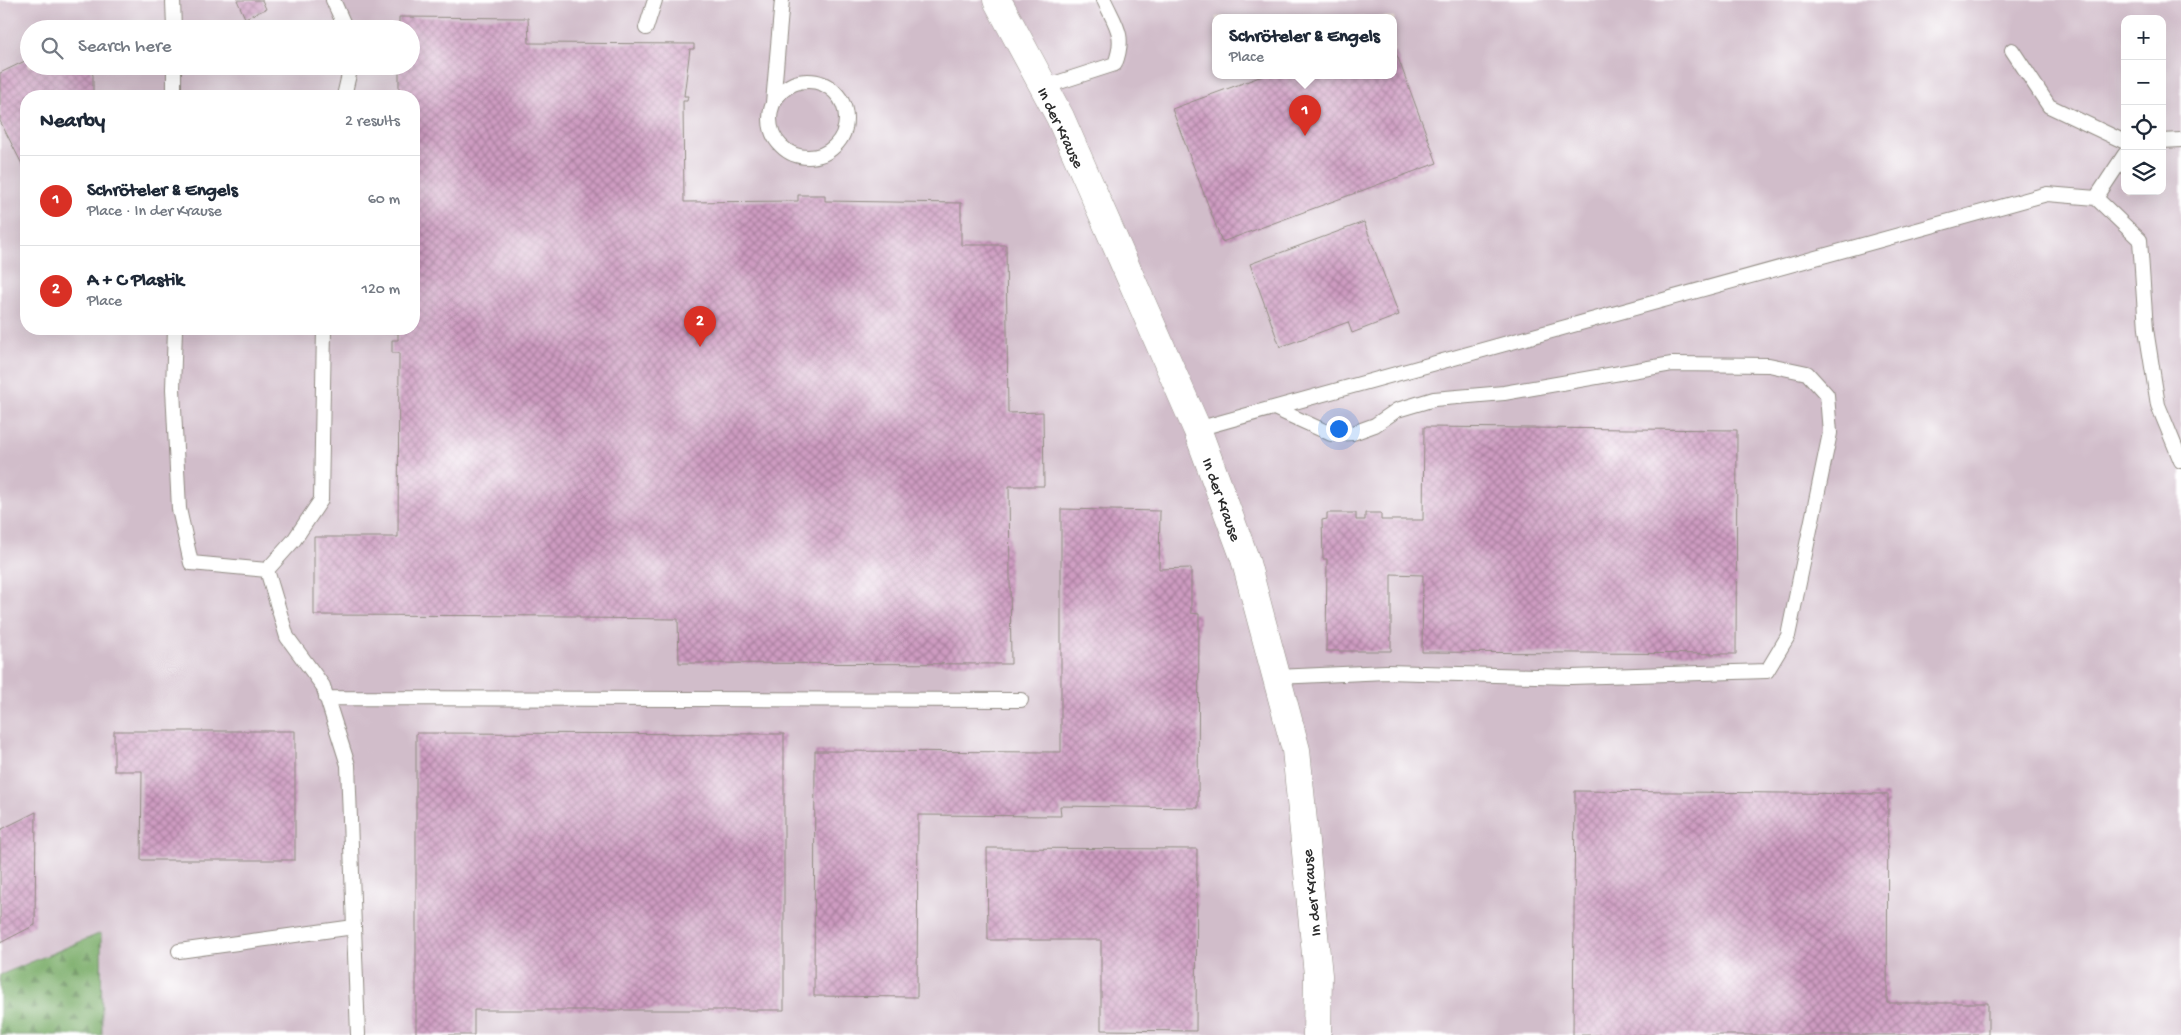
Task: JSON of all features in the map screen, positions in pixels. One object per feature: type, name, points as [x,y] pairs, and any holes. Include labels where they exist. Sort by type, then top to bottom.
[{"type":"street","name":"In der Krause","points":[[998,0],[1060,117],[1197,429],[1245,559],[1296,750],[1318,975],[1317,1035]]},
{"type":"lane","points":[[174,0],[174,20]]},
{"type":"lane","points":[[333,0],[342,20]]},
{"type":"lane","points":[[646,28],[655,0]]},
{"type":"lane","points":[[773,103],[780,93],[790,85],[802,81],[826,85],[836,93],[842,103],[846,115],[845,127],[840,138],[832,148],[822,154],[810,156],[797,155],[785,149],[776,140],[771,128],[770,115],[773,103],[782,0]]},
{"type":"lane","points":[[1044,87],[1115,64],[1121,47],[1119,33],[1104,0]]},
{"type":"lane","points":[[2012,50],[2049,106],[2121,140]]},
{"type":"lane","points":[[174,75],[174,90]]},
{"type":"lane","points":[[345,90],[349,75]]},
{"type":"lane","points":[[2166,142],[2181,140]]},
{"type":"lane","points":[[2096,198],[2121,160]]},
{"type":"lane","points":[[1197,429],[2046,194],[2096,198],[2140,240],[2146,329],[2158,405],[2181,461]]},
{"type":"lane","points":[[175,335],[174,389],[179,509],[191,564],[267,570]]},
{"type":"lane","points":[[267,570],[294,540],[321,500],[324,335]]},
{"type":"lane","points":[[1274,408],[1331,434],[1353,433],[1374,425],[1398,410],[1434,399],[1504,393],[1672,364],[1769,365],[1807,373],[1827,395],[1830,433],[1788,636],[1767,671],[1571,677],[1386,672],[1277,677]]},
{"type":"lane","points":[[267,570],[287,637],[323,686],[348,764],[358,1035]]},
{"type":"lane","points":[[326,698],[1022,700]]},
{"type":"lane","points":[[179,952],[354,927]]},
{"type":"shaded area","points":[[0,0],[2181,0],[2181,1035],[102,1035],[101,934],[0,975]]},
{"type":"green space","points":[[101,933],[102,1035],[0,1035],[0,975]]},
{"type":"building","points":[[237,0],[262,0],[266,9],[245,18]]},
{"type":"building","points":[[399,17],[528,18],[529,43],[694,44],[694,49],[690,49],[684,96],[688,96],[687,101],[683,101],[684,202],[798,201],[798,195],[825,195],[825,201],[961,203],[961,245],[1006,245],[1008,413],[1043,412],[1044,486],[1009,486],[1011,664],[679,663],[678,619],[580,618],[580,616],[314,615],[314,537],[398,537],[399,353],[392,353],[392,340],[398,340],[398,335],[420,335],[420,90],[399,90],[399,75],[420,75],[420,20],[399,20]]},
{"type":"building","points":[[1397,55],[1437,163],[1222,242],[1172,109],[1254,79],[1397,79]]},
{"type":"building","points":[[20,63],[20,75],[93,75],[93,90],[20,90],[20,160],[0,121],[0,73]]},
{"type":"building","points":[[1364,222],[1399,315],[1352,333],[1348,322],[1280,347],[1250,264]]},
{"type":"building","points":[[1424,427],[1737,430],[1736,654],[1422,652],[1423,575],[1391,574],[1391,651],[1326,651],[1327,559],[1323,559],[1322,520],[1327,519],[1327,513],[1356,513],[1356,520],[1365,520],[1365,513],[1381,513],[1381,520],[1423,520]]},
{"type":"building","points":[[1061,509],[1160,511],[1159,569],[1191,568],[1191,613],[1199,614],[1198,808],[1060,806],[1061,816],[918,815],[917,997],[814,996],[815,751],[1061,752]]},
{"type":"building","points":[[114,731],[295,731],[295,860],[141,860],[142,771],[114,771]]},
{"type":"building","points":[[416,733],[784,734],[784,1010],[474,1010],[474,1035],[416,1035]]},
{"type":"building","points":[[1575,791],[1888,794],[1887,1003],[1988,1003],[1988,1035],[1573,1035]]},
{"type":"building","points":[[36,812],[35,925],[0,943],[0,830]]},
{"type":"building","points":[[987,848],[1197,849],[1196,1031],[1101,1030],[1101,940],[988,940]]},
{"type":"place","name":"Schröteler & Engels","points":[[1305,136]]},
{"type":"place","name":"A + C Plastik","points":[[700,347]]}]
